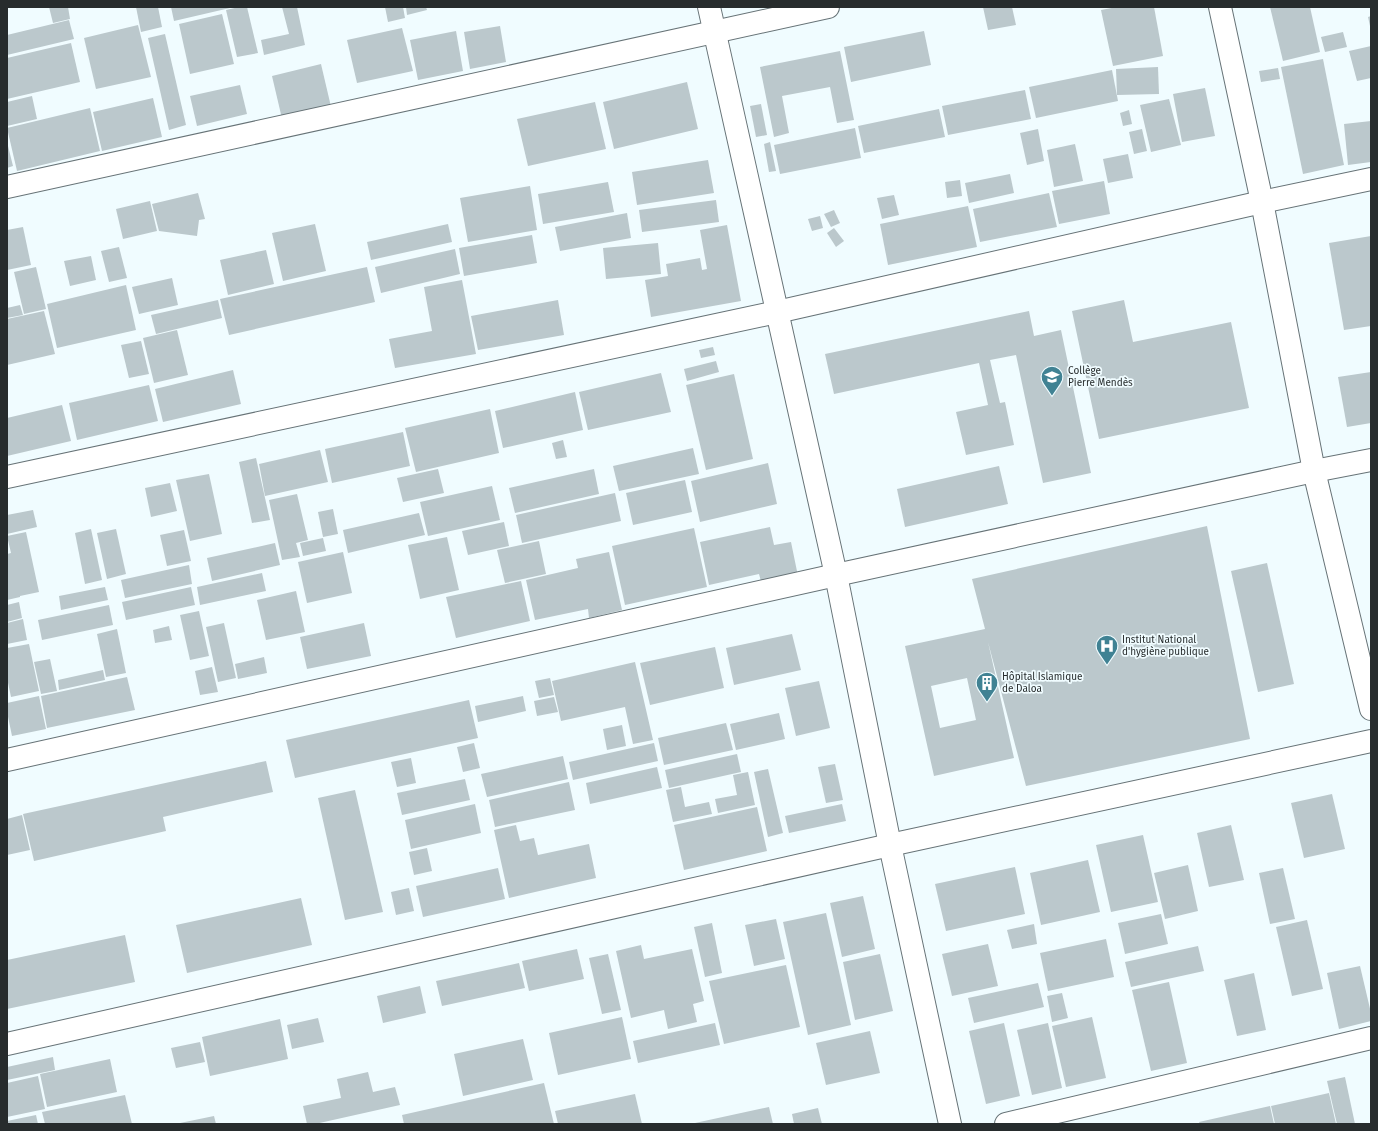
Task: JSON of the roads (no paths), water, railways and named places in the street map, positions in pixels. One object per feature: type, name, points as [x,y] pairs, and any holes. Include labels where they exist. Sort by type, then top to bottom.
[{"type":"street","points":[[710,7],[836,575],[890,845],[950,1124]]},
{"type":"street","points":[[7,187],[828,7]]},
{"type":"street","points":[[1220,7],[1262,202],[1314,471],[1371,709]]},
{"type":"street","points":[[7,477],[777,312],[1262,202],[1371,179]]},
{"type":"street","points":[[7,760],[836,575],[1314,471],[1371,460]]},
{"type":"street","points":[[7,1044],[890,845],[1371,741]]},
{"type":"street","points":[[1006,1124],[1371,1038]]},
{"type":"place","name":"Collège Pierre Mendès","points":[[1052,396]]},
{"type":"place","name":"Institut National d'hygiène publique","points":[[1107,666]]},
{"type":"place","name":"Hôpital Islamique de Daloa","points":[[987,702]]}]
